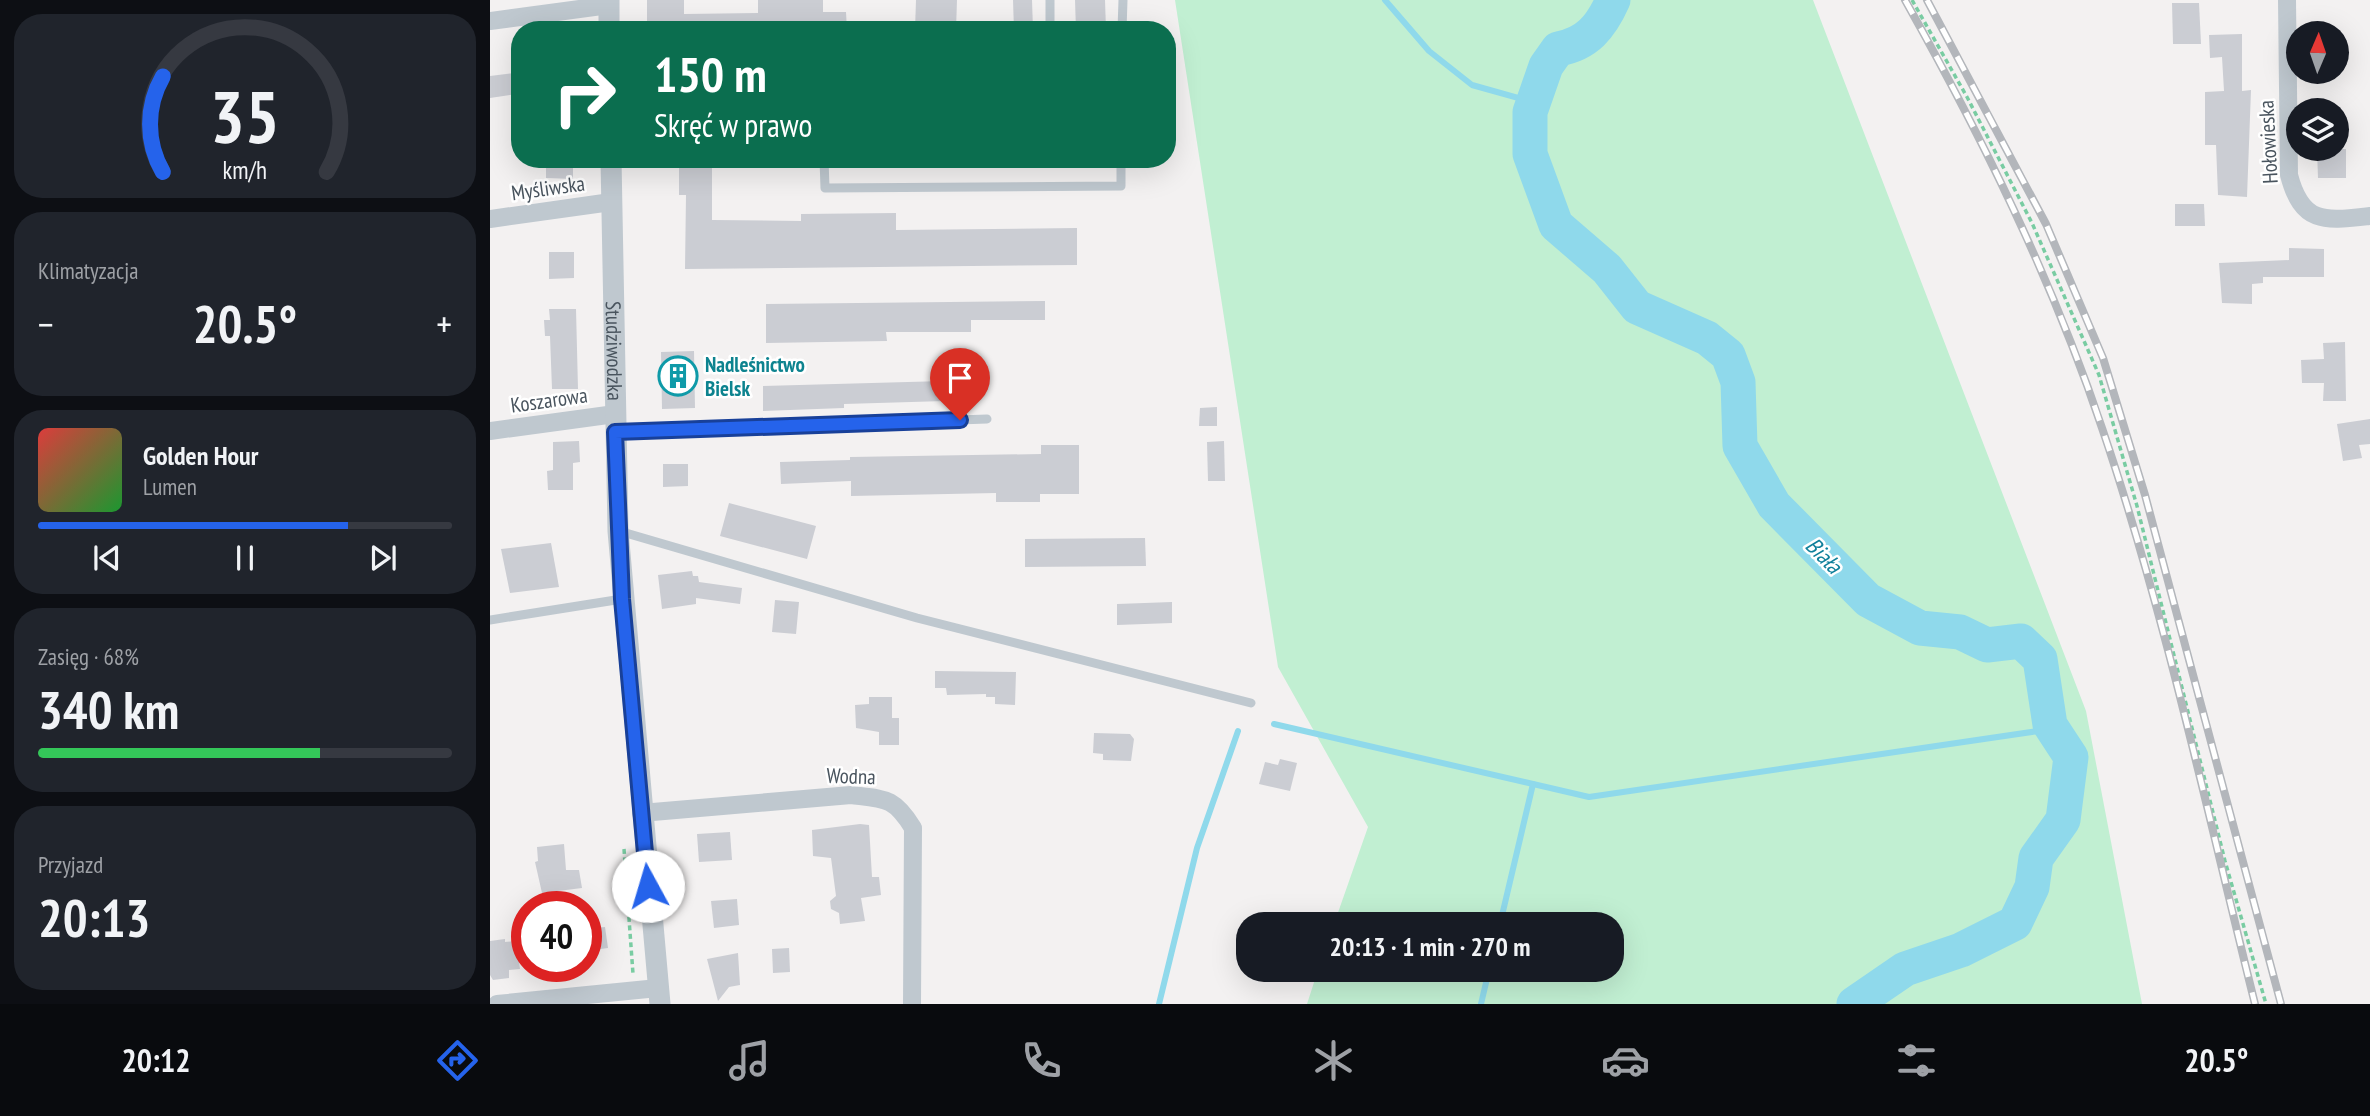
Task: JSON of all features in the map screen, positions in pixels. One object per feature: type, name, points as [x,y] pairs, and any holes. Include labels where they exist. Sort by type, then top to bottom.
[{"type":"street","name":"Hołowieska","points":[[2287,0],[2289,175],[2295,200],[2307,213],[2330,220],[2370,216]]},
{"type":"street","points":[[490,21],[609,2],[609,21]]},
{"type":"street","name":"Studziwodzka","points":[[611,168],[618,531],[659,996]]},
{"type":"street","name":"Myśliwska","points":[[490,219],[611,202]]},
{"type":"street","name":"Koszarowa","points":[[490,431],[615,423]]},
{"type":"street","name":"Wodna","points":[[641,813],[851,795],[880,798],[900,807],[913,828],[912,1004]]},
{"type":"street","points":[[497,1004],[659,996]]},
{"type":"lane","points":[[1050,0],[1050,21]]},
{"type":"lane","points":[[1122,0],[1122,21]]},
{"type":"lane","points":[[824,168],[825,188],[1121,186],[1121,168]]},
{"type":"lane","points":[[615,423],[987,419]]},
{"type":"lane","points":[[618,531],[917,618],[1251,703]]},
{"type":"lane","points":[[490,620],[622,599]]},
{"type":"path","points":[[1912,0],[1967,97],[2032,223],[2099,375],[2137,506],[2222,848],[2266,1004]]},
{"type":"green space","points":[[1175,0],[1813,0],[2086,711],[2142,1004],[1307,1004],[1314,982],[1624,982],[1624,912],[1338,912],[1368,827],[1278,667]]},
{"type":"building","points":[[647,0],[684,0],[684,14],[758,13],[758,0],[823,0],[823,12],[846,12],[846,21],[647,21]]},
{"type":"building","points":[[916,0],[957,0],[956,21],[915,21]]},
{"type":"building","points":[[1013,0],[1032,0],[1033,21],[1014,21]]},
{"type":"building","points":[[1075,0],[1105,0],[1106,21],[1076,21]]},
{"type":"building","points":[[2172,3],[2199,3],[2201,44],[2173,44]]},
{"type":"building","points":[[2242,34],[2242,91],[2251,90],[2247,197],[2218,195],[2216,145],[2205,145],[2205,92],[2224,91],[2222,57],[2210,58],[2209,35]]},
{"type":"building","points":[[511,73],[511,95],[490,98],[490,76]]},
{"type":"building","points":[[2317,161],[2346,161],[2346,178],[2318,178]]},
{"type":"building","points":[[546,168],[573,168],[573,179],[546,178]]},
{"type":"building","points":[[679,168],[712,168],[712,220],[801,221],[801,214],[896,213],[896,230],[1077,228],[1077,265],[685,269],[686,195],[679,195]]},
{"type":"building","points":[[2175,204],[2204,204],[2205,226],[2175,226]]},
{"type":"building","points":[[2289,248],[2324,249],[2324,277],[2263,277],[2263,283],[2252,284],[2252,304],[2222,303],[2219,263],[2289,260]]},
{"type":"building","points":[[549,252],[574,252],[574,278],[549,279]]},
{"type":"building","points":[[1045,301],[1045,320],[971,320],[971,332],[886,332],[887,341],[766,343],[766,304]]},
{"type":"building","points":[[549,309],[576,309],[578,389],[552,389],[550,336],[545,336],[544,320],[550,320]]},
{"type":"building","points":[[2345,342],[2346,401],[2323,401],[2324,383],[2302,383],[2301,360],[2324,359],[2323,343]]},
{"type":"building","name":"Nadleśnictwo Bielsk","points":[[694,351],[695,408],[662,409],[661,352]]},
{"type":"building","points":[[944,381],[945,401],[844,404],[844,408],[763,411],[763,386]]},
{"type":"building","points":[[1217,407],[1217,426],[1199,426],[1200,408]]},
{"type":"building","points":[[2370,419],[2370,444],[2359,445],[2362,458],[2343,461],[2337,424]]},
{"type":"building","points":[[579,441],[580,462],[573,463],[573,490],[548,490],[547,471],[553,470],[553,442]]},
{"type":"building","points":[[1224,441],[1225,481],[1208,481],[1207,442]]},
{"type":"building","points":[[1041,445],[1079,445],[1079,494],[1040,494],[1040,502],[996,502],[996,493],[851,496],[851,481],[781,484],[780,462],[850,460],[850,457],[1041,454]]},
{"type":"building","points":[[663,464],[688,464],[688,486],[663,487]]},
{"type":"building","points":[[729,503],[816,526],[807,559],[720,536]]},
{"type":"building","points":[[1145,538],[1146,566],[1025,567],[1025,539]]},
{"type":"building","points":[[551,543],[559,587],[510,593],[501,549]]},
{"type":"building","points":[[692,571],[693,576],[698,576],[699,582],[742,588],[740,604],[696,598],[696,604],[662,609],[658,575]]},
{"type":"building","points":[[775,600],[799,602],[796,634],[772,632]]},
{"type":"building","points":[[1172,602],[1172,623],[1117,625],[1117,604]]},
{"type":"building","points":[[935,671],[1016,672],[1015,705],[995,704],[995,697],[986,697],[986,694],[947,695],[946,688],[935,688]]},
{"type":"building","points":[[869,697],[892,697],[892,718],[899,718],[899,745],[879,745],[879,732],[856,728],[855,705],[869,704]]},
{"type":"building","points":[[1094,733],[1130,734],[1134,739],[1131,761],[1103,760],[1103,754],[1093,753]]},
{"type":"building","points":[[1280,759],[1297,763],[1290,791],[1259,784],[1265,762],[1278,765]]},
{"type":"building","points":[[869,825],[872,877],[879,877],[881,895],[861,898],[865,921],[840,924],[839,913],[831,909],[830,901],[836,896],[831,858],[813,856],[812,830]]},
{"type":"building","points":[[730,832],[732,860],[699,862],[697,834]]},
{"type":"building","points":[[564,844],[566,870],[579,870],[582,888],[542,891],[535,862],[538,861],[537,847]]},
{"type":"building","points":[[737,899],[739,925],[714,928],[711,901]]},
{"type":"building","points":[[602,927],[605,927],[608,948],[602,949]]},
{"type":"building","points":[[505,939],[505,942],[511,941],[509,978],[493,980],[490,975],[490,941]]},
{"type":"building","points":[[789,948],[790,972],[773,973],[772,949]]},
{"type":"building","points":[[738,953],[740,985],[729,987],[718,1001],[707,959]]},
{"type":"waterway","points":[[1385,0],[1429,51],[1472,85],[1533,102]]},
{"type":"waterway","name":"Biała","points":[[1613,0],[1592,33],[1577,43],[1558,49],[1546,66],[1530,112],[1530,154],[1556,225],[1607,269],[1637,307],[1707,338],[1728,355],[1738,382],[1740,446],[1774,505],[1868,600],[1920,628],[1960,632],[1987,645],[2021,641],[2040,659],[2050,725],[2071,757],[2063,820],[2036,858],[2032,887],[2015,923],[1961,950],[1905,969],[1854,1004]]},
{"type":"waterway","points":[[1274,724],[1589,797],[2052,729]]},
{"type":"waterway","points":[[1159,1004],[1197,848],[1238,731]]},
{"type":"waterway","points":[[1503,912],[1533,784]]},
{"type":"waterway","points":[[1481,1004],[1486,982]]},
{"type":"railway","points":[[1905,0],[2014,210],[2061,318],[2102,428],[2166,642],[2255,1004]]},
{"type":"railway","points":[[1927,0],[2046,224],[2103,358],[2145,495],[2281,1004]]},
{"type":"place","name":"Nadleśnictwo Bielsk","points":[[678,376]]},
{"type":"route","points":[[648,886],[622,599],[615,432],[960,420]]}]
